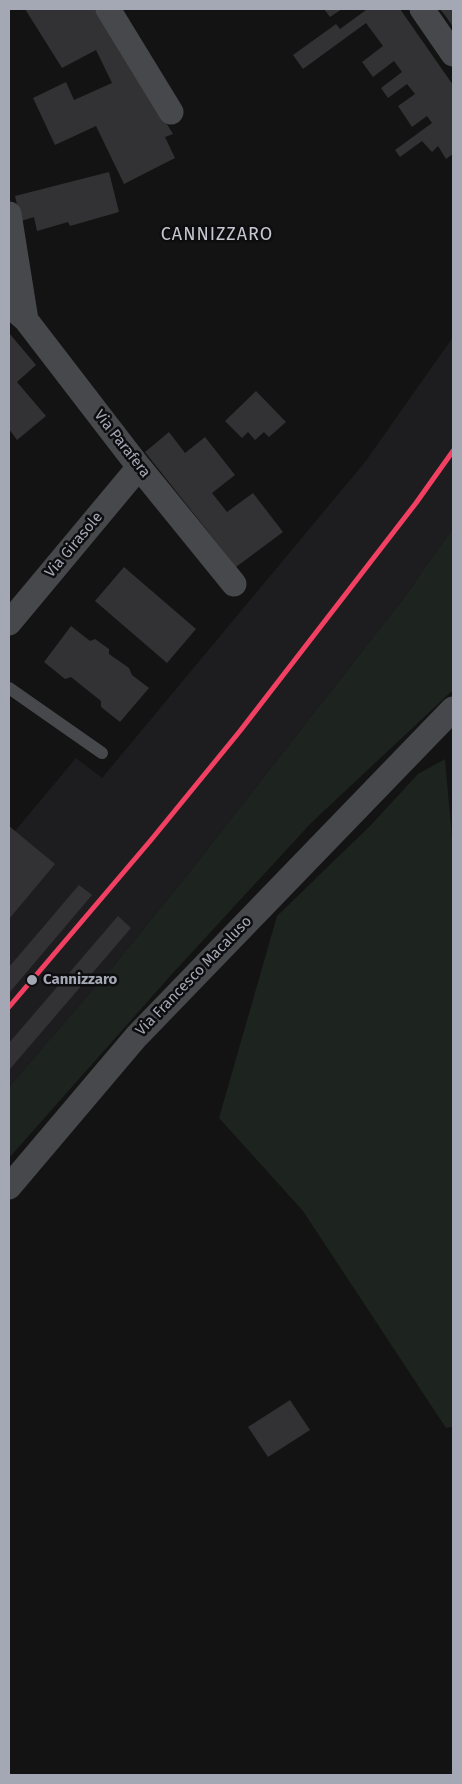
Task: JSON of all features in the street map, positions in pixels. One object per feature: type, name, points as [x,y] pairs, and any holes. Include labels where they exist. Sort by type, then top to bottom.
[{"type":"street","points":[[108,9],[171,112]]},
{"type":"street","points":[[422,9],[453,54]]},
{"type":"street","points":[[9,214],[18,313]]},
{"type":"street","name":"Via Parafera","points":[[18,313],[234,584]]},
{"type":"street","name":"Via Girasole","points":[[9,623],[139,467]]},
{"type":"street","points":[[390,775],[453,709]]},
{"type":"street","points":[[390,775],[453,732]]},
{"type":"street","name":"Via Francesco Macaluso","points":[[9,1187],[136,1037],[390,775]]},
{"type":"lane","points":[[9,688],[102,754]]},
{"type":"shaded area","points":[[453,337],[453,528],[403,599],[188,874],[119,959],[9,1087],[9,826],[15,831],[76,758],[102,778],[365,462]]},
{"type":"shaded area","points":[[453,528],[453,690],[311,823],[172,974],[9,1158],[9,1087],[119,959],[188,874],[403,599]]},
{"type":"shaded area","points":[[445,759],[453,848],[453,1427],[446,1428],[303,1211],[219,1118],[277,916],[370,826],[418,774]]},
{"type":"building","points":[[25,9],[97,9],[173,134],[165,137],[175,158],[124,184],[96,126],[55,145],[33,98],[66,82],[74,100],[112,83],[96,50],[62,68]]},
{"type":"building","points":[[324,9],[342,9],[330,17]]},
{"type":"building","points":[[365,9],[400,9],[453,85],[453,154],[446,159],[438,146],[432,152],[422,141],[400,157],[395,150],[432,123],[427,116],[412,127],[398,106],[415,94],[407,84],[388,98],[381,88],[402,72],[394,61],[373,77],[362,62],[383,46],[366,23],[303,69],[293,55],[336,24],[340,29]]},
{"type":"building","points":[[440,9],[453,9],[453,27],[447,18]]},
{"type":"building","points":[[109,172],[119,212],[70,226],[68,222],[37,231],[34,217],[21,221],[15,196]]},
{"type":"building","points":[[9,333],[36,365],[17,382],[46,416],[17,440],[9,429]]},
{"type":"building","points":[[256,391],[286,422],[269,437],[264,432],[255,440],[248,432],[242,438],[225,421]]},
{"type":"building","points":[[169,432],[185,453],[205,437],[235,475],[212,493],[227,512],[253,493],[283,532],[236,567],[145,452]]},
{"type":"building","points":[[124,567],[196,629],[167,663],[95,601]]},
{"type":"building","points":[[71,626],[90,641],[95,639],[109,649],[109,654],[129,668],[132,675],[149,688],[120,722],[101,707],[101,701],[71,677],[65,679],[44,662]]},
{"type":"building","points":[[9,826],[55,864],[9,919]]},
{"type":"building","points":[[79,885],[92,895],[9,993],[9,967]]},
{"type":"building","points":[[118,916],[131,928],[9,1070],[9,1043]]},
{"type":"building","points":[[290,1400],[310,1430],[268,1457],[248,1427]]},
{"type":"transit line","points":[[9,1007],[151,840],[240,731],[416,503],[453,451]]},
{"type":"place","name":"Cannizzaro","points":[[32,980]]},
{"type":"district","name":"CANNIZZARO","points":[[217,235]]}]
